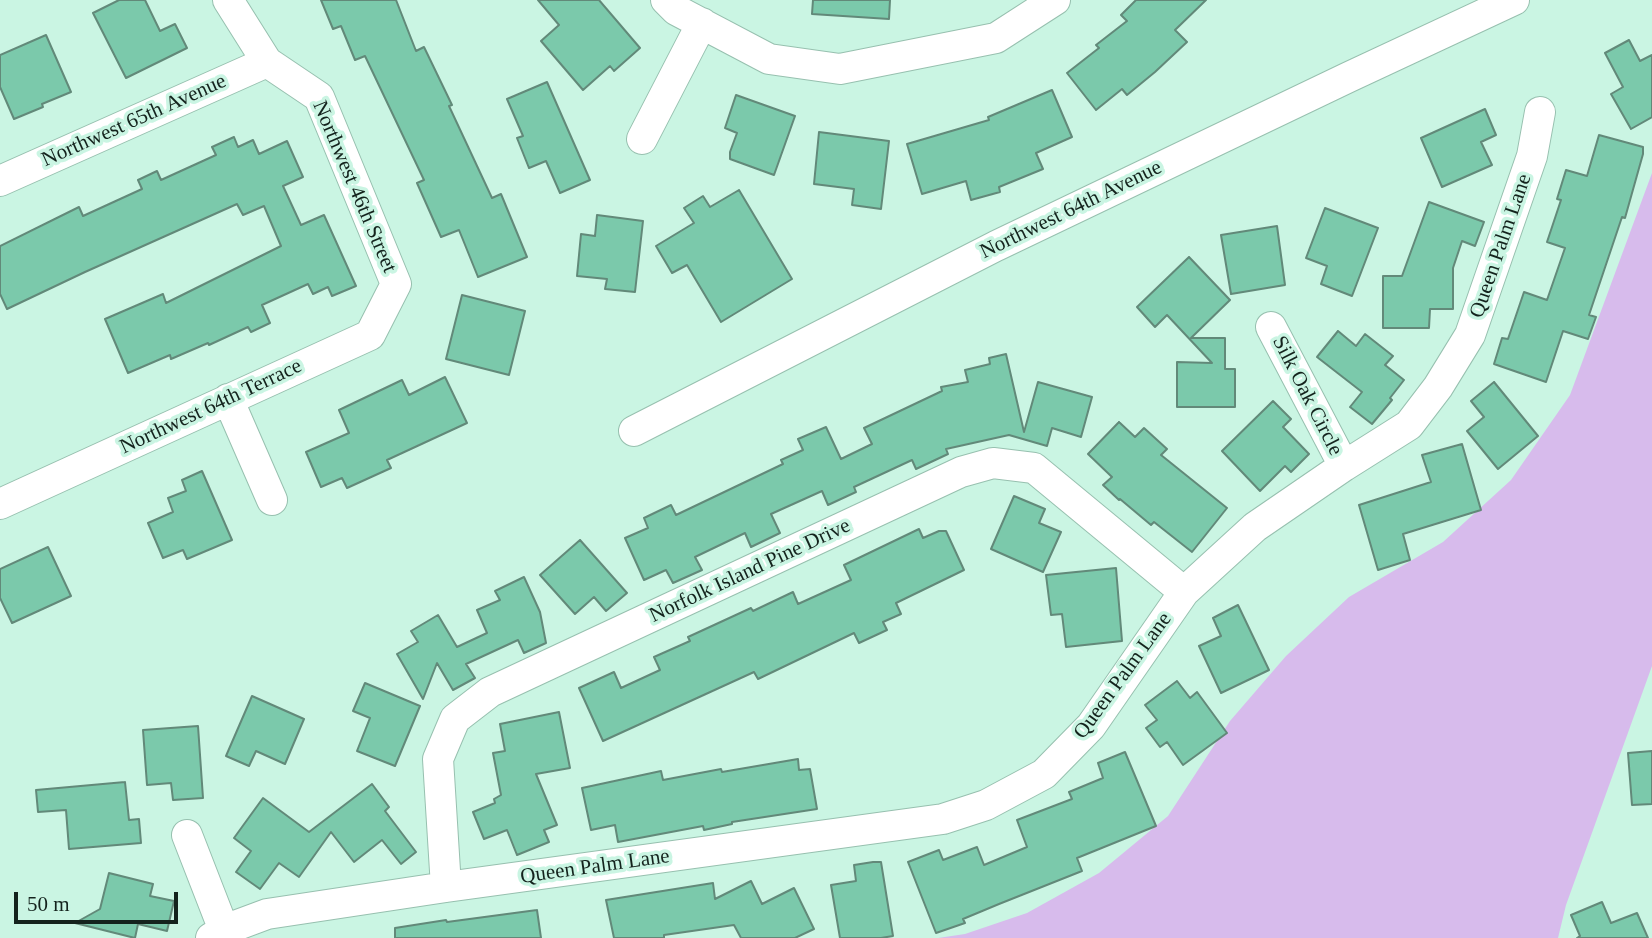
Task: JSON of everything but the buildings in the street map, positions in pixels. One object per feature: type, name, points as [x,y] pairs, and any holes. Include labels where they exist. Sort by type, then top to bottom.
[{"type":"street","name":"Northwest 46th Street","points":[[228,0],[267,62],[319,97],[396,284]]},
{"type":"street","points":[[666,0],[676,10],[769,59],[840,69],[996,38],[1055,0]]},
{"type":"street","name":"Northwest 64th Avenue","points":[[634,431],[1008,240],[1514,0]]},
{"type":"street","points":[[642,139],[702,23]]},
{"type":"street","name":"Northwest 65th Avenue","points":[[0,181],[267,62]]},
{"type":"street","name":"Queen Palm Lane","points":[[221,935],[267,914],[943,819],[986,805],[1044,774],[1091,726],[1184,592],[1255,527],[1409,425],[1438,387],[1470,335],[1532,156],[1540,111]]},
{"type":"street","name":"Northwest 64th Terrace","points":[[0,504],[370,335],[396,284]]},
{"type":"street","name":"Silk Oak Circle","points":[[1271,327],[1344,466]]},
{"type":"street","points":[[228,400],[272,500]]},
{"type":"street","name":"Norfolk Island Pine Drive","points":[[446,887],[438,759],[455,719],[490,692],[961,472],[993,463],[1034,468],[1184,592]]},
{"type":"street","points":[[187,835],[221,935]]},
{"type":"shaded area","points":[[1652,173],[1652,666],[1566,905],[1558,938],[938,938],[965,934],[1027,913],[1099,873],[1168,816],[1230,721],[1286,656],[1349,597],[1443,542],[1511,480],[1570,395]]}]
